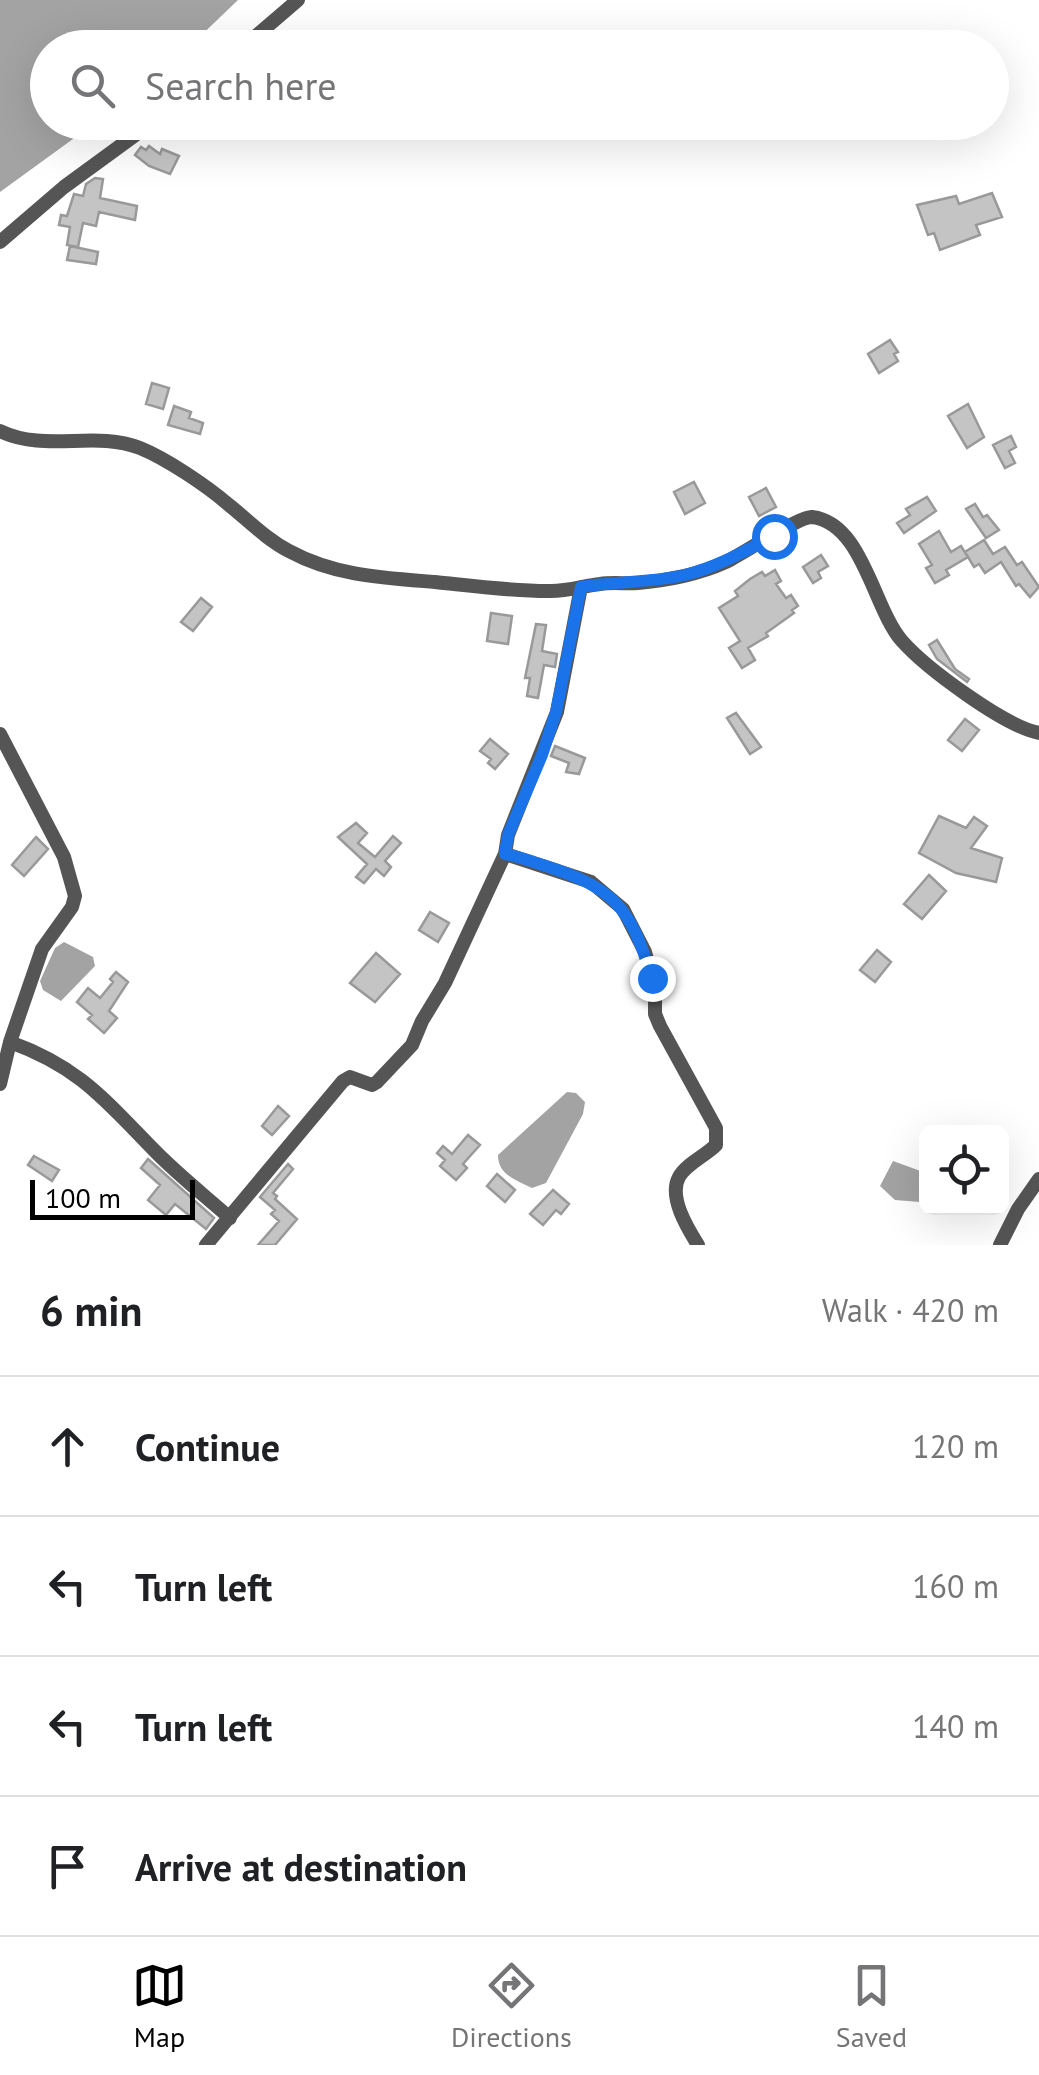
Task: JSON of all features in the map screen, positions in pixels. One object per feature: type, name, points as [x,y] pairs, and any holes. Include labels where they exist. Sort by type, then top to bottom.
[{"type":"street","points":[[263,30],[298,0]]},
{"type":"street","points":[[0,242],[64,187],[128,140]]},
{"type":"street","points":[[0,431],[31,442],[120,440],[146,451],[227,502],[289,551],[336,571],[479,590],[554,592],[688,574],[724,563],[800,518],[816,518],[834,526],[856,550],[901,640],[960,691],[1039,733]]},
{"type":"street","points":[[206,1245],[343,1080],[350,1078],[372,1085],[412,1046],[505,854],[508,835],[542,755],[556,712],[581,587]]},
{"type":"street","points":[[0,734],[64,858],[74,896],[72,907],[42,949],[0,1084]]},
{"type":"street","points":[[505,854],[590,882],[629,918],[655,988],[655,1014],[716,1128],[716,1144],[680,1175],[676,1188],[684,1223],[698,1245]]},
{"type":"street","points":[[10,1042],[71,1070],[93,1086],[155,1151],[230,1218]]},
{"type":"street","points":[[1000,1245],[1039,1179]]},
{"type":"shaded area","points":[[0,0],[238,0],[207,30],[30,30],[30,140],[72,140],[0,192]]},
{"type":"shaded area","points":[[64,942],[93,957],[95,966],[61,1001],[43,990],[40,981],[55,948]]},
{"type":"shaded area","points":[[567,1092],[576,1093],[585,1102],[583,1114],[546,1183],[532,1188],[505,1172],[498,1155]]},
{"type":"shaded area","points":[[893,1161],[919,1170],[919,1202],[895,1200],[880,1186]]},
{"type":"building","points":[[149,146],[160,154],[162,149],[179,156],[170,174],[135,155],[141,147],[146,150]]},
{"type":"building","points":[[95,178],[103,179],[100,198],[137,206],[135,220],[99,212],[96,226],[83,223],[78,247],[67,245],[70,227],[59,225],[61,215],[67,216],[74,194],[83,196],[86,184]]},
{"type":"building","points":[[992,193],[1002,217],[976,225],[980,235],[940,250],[934,233],[928,235],[917,205],[956,196],[959,204]]},
{"type":"building","points":[[70,246],[98,252],[96,264],[67,260]]},
{"type":"building","points":[[890,340],[898,352],[894,354],[898,361],[879,373],[868,354]]},
{"type":"building","points":[[152,383],[169,388],[163,409],[146,404]]},
{"type":"building","points":[[968,404],[984,437],[967,448],[948,416]]},
{"type":"building","points":[[174,406],[191,412],[189,418],[203,423],[200,434],[168,425]]},
{"type":"building","points":[[1011,436],[1016,447],[1009,451],[1015,463],[1005,468],[993,445]]},
{"type":"building","points":[[694,482],[705,503],[685,514],[674,492]]},
{"type":"building","points":[[766,488],[776,507],[759,516],[749,497]]},
{"type":"building","points":[[927,497],[936,511],[904,533],[897,523],[910,515],[906,509]]},
{"type":"building","points":[[975,504],[999,530],[986,538],[966,509]]},
{"type":"building","points":[[939,531],[951,552],[961,546],[968,557],[946,570],[949,575],[935,583],[926,568],[932,565],[919,544]]},
{"type":"building","points":[[984,540],[993,554],[1005,547],[1017,565],[1022,562],[1039,587],[1030,597],[1019,584],[1016,586],[1001,562],[985,573],[979,564],[974,567],[965,552]]},
{"type":"building","points":[[821,555],[828,566],[818,572],[821,578],[813,583],[803,567]]},
{"type":"building","points":[[775,570],[781,581],[776,584],[798,606],[766,633],[768,636],[748,648],[755,660],[742,668],[729,648],[740,641],[719,608],[738,596],[735,591],[750,579]]},
{"type":"building","points":[[201,598],[212,607],[193,631],[181,622]]},
{"type":"building","points":[[491,613],[512,616],[508,644],[487,641]]},
{"type":"building","points":[[536,624],[546,625],[542,651],[557,654],[555,667],[544,665],[538,698],[527,696],[530,678],[525,678]]},
{"type":"building","points":[[937,640],[955,669],[969,679],[967,682],[937,659],[929,645]]},
{"type":"building","points":[[736,713],[761,747],[750,754],[727,718]]},
{"type":"building","points":[[965,719],[979,730],[962,751],[948,740]]},
{"type":"building","points":[[490,739],[508,754],[495,769],[488,763],[491,759],[480,751]]},
{"type":"building","points":[[555,746],[585,758],[579,774],[566,772],[569,763],[551,756]]},
{"type":"building","points":[[939,816],[966,828],[974,817],[987,826],[971,848],[1002,858],[996,882],[956,873],[919,853]]},
{"type":"building","points":[[356,823],[367,833],[358,843],[375,857],[393,836],[401,843],[385,861],[391,867],[384,876],[376,869],[364,883],[356,877],[367,864],[338,837]]},
{"type":"building","points":[[36,837],[48,849],[24,876],[12,865]]},
{"type":"building","points":[[929,875],[946,891],[922,919],[904,904]]},
{"type":"building","points":[[430,912],[449,923],[438,942],[419,930]]},
{"type":"building","points":[[877,950],[891,962],[875,982],[860,970]]},
{"type":"building","points":[[376,953],[400,974],[375,1002],[350,983]]},
{"type":"building","points":[[116,972],[128,982],[109,1011],[117,1018],[104,1033],[77,1002],[88,988],[100,998]]},
{"type":"building","points":[[278,1106],[289,1116],[272,1135],[262,1126]]},
{"type":"building","points":[[468,1135],[480,1145],[463,1164],[467,1168],[456,1180],[440,1166],[445,1160],[437,1153],[443,1146],[452,1154]]},
{"type":"building","points":[[34,1156],[59,1170],[52,1181],[28,1165]]},
{"type":"building","points":[[148,1159],[214,1218],[206,1229],[175,1204],[166,1215],[148,1200],[160,1185],[141,1168]]},
{"type":"building","points":[[288,1164],[293,1169],[273,1193],[297,1219],[275,1245],[258,1245],[279,1221],[271,1214],[275,1210],[260,1197]]},
{"type":"building","points":[[497,1174],[515,1190],[505,1202],[487,1186]]},
{"type":"building","points":[[553,1190],[569,1204],[561,1214],[556,1210],[543,1225],[530,1214]]},
{"type":"route","points":[[652,978],[629,918],[616,902],[573,874],[505,854],[508,835],[556,712],[581,587],[641,583],[688,574],[724,563],[774,536]]}]
